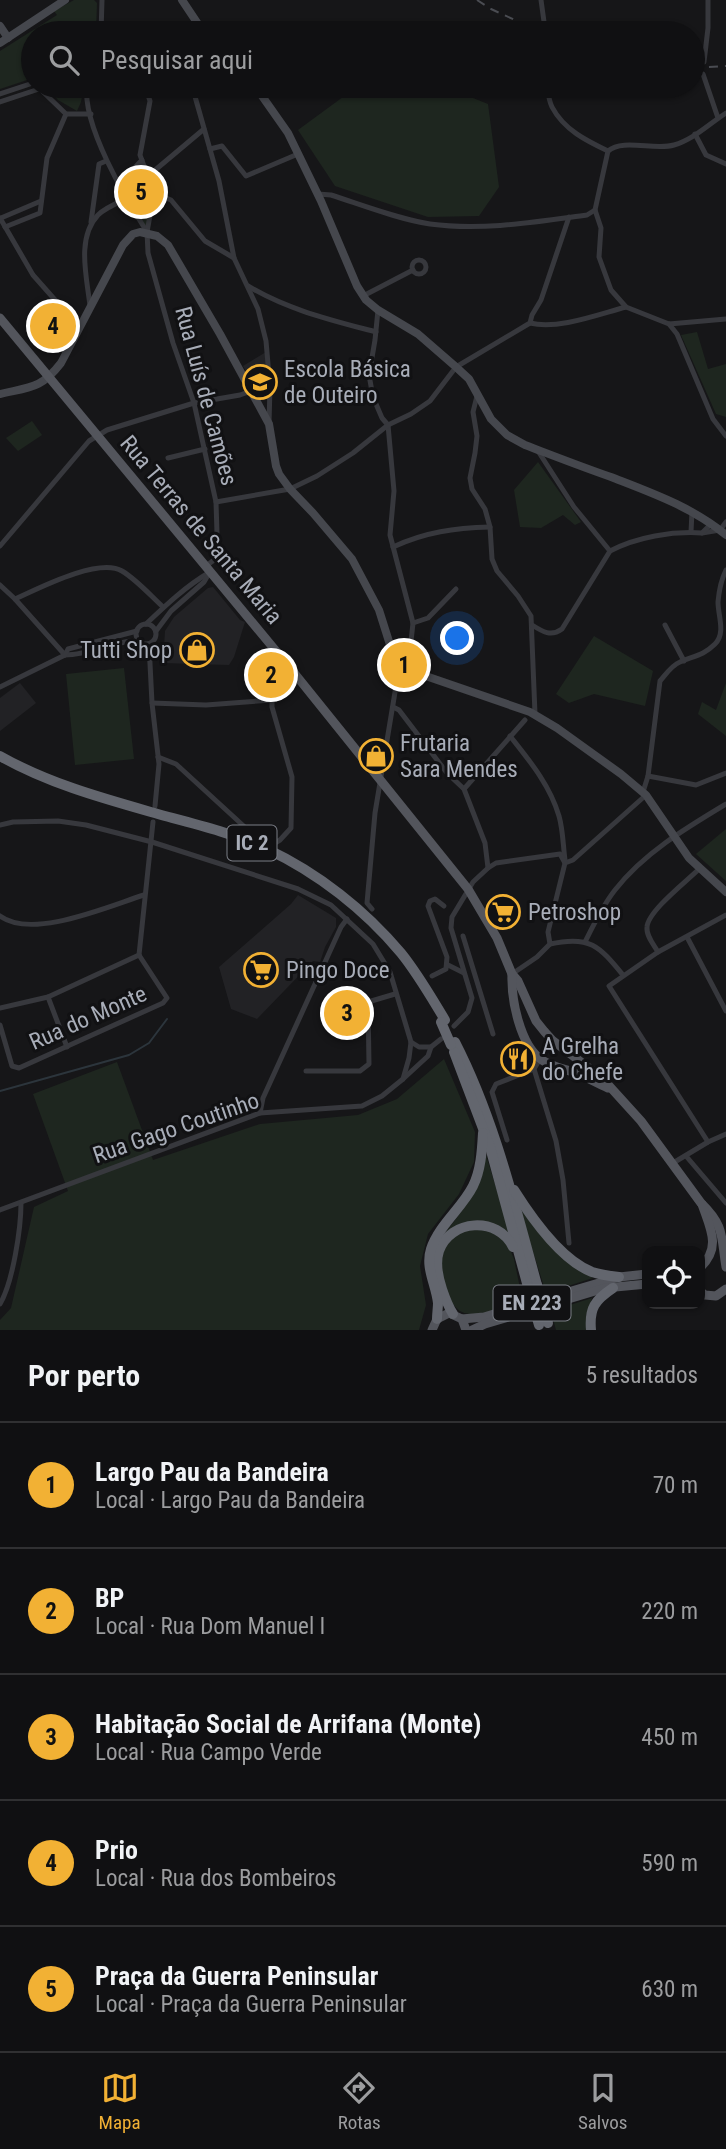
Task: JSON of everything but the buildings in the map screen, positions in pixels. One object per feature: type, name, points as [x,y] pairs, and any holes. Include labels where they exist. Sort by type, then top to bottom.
[{"type":"highway","name":"IC 2","points":[[0,758],[58,786],[232,840],[263,853],[307,876],[371,926],[415,977],[447,1023],[490,1147],[522,1266],[532,1286]]},
{"type":"highway","name":"IC 2","points":[[453,1043],[480,1094],[507,1179],[532,1286],[545,1327]]},
{"type":"highway","name":"IC 2","points":[[433,1327],[438,1302],[429,1261],[431,1249],[473,1187],[479,1166],[483,1129]]},
{"type":"highway","points":[[507,1179],[542,1230],[567,1255],[590,1272],[619,1277]]},
{"type":"highway","points":[[457,1316],[448,1307],[440,1283],[437,1260],[438,1252],[451,1233],[462,1227],[476,1225],[500,1231],[509,1240],[522,1266]]},
{"type":"highway","points":[[591,1330],[591,1310],[600,1296],[613,1288]]},
{"type":"main road","name":"Rua Terras de Santa Maria","points":[[0,318],[295,674],[470,891],[497,938],[512,974]]},
{"type":"main road","points":[[512,974],[544,1031],[602,1078],[641,1121],[701,1203],[712,1213],[721,1227],[726,1268]]},
{"type":"main road","points":[[512,974],[511,985],[517,1014],[527,1045],[551,1066],[577,1073],[611,1089]]},
{"type":"main road","points":[[527,1045],[531,1030],[544,1031]]},
{"type":"main road","points":[[551,1066],[561,1063],[564,1058],[562,1048]]},
{"type":"main road","points":[[701,1203],[713,1239],[705,1262]]},
{"type":"main road","points":[[705,1265],[713,1262],[726,1268]]},
{"type":"main road","name":"EN 223","points":[[457,1316],[484,1317],[619,1277],[642,1275]]},
{"type":"main road","name":"EN 223","points":[[472,1330],[605,1289],[642,1285]]},
{"type":"main road","points":[[716,1296],[726,1289]]},
{"type":"main road","points":[[705,1293],[726,1301]]},
{"type":"main road","points":[[433,1327],[444,1314],[457,1316],[466,1330]]},
{"type":"street","points":[[33,21],[65,0]]},
{"type":"street","points":[[182,0],[196,21]]},
{"type":"street","points":[[541,0],[544,21]]},
{"type":"street","points":[[705,54],[708,0]]},
{"type":"street","points":[[101,1],[101,21]]},
{"type":"street","points":[[0,26],[2,41],[21,29]]},
{"type":"street","points":[[705,80],[718,118]]},
{"type":"street","points":[[0,94],[21,88]]},
{"type":"street","points":[[11,90],[14,97]]},
{"type":"street","points":[[0,102],[21,94]]},
{"type":"street","points":[[49,98],[66,114],[91,114]]},
{"type":"street","points":[[85,98],[97,138],[126,199],[146,232]]},
{"type":"street","points":[[146,232],[154,193],[140,156],[149,98]]},
{"type":"street","points":[[195,98],[211,149],[234,258],[258,309],[267,341],[269,424],[276,466],[290,489],[352,559],[379,610],[392,651],[402,664],[535,713],[621,774],[645,794],[699,869],[726,892]]},
{"type":"street","points":[[264,98],[281,122],[298,154],[363,296],[378,310],[418,334],[469,379],[491,419],[507,435],[538,450],[661,496],[692,511],[723,533]]},
{"type":"street","points":[[550,98],[552,107],[566,126],[581,138],[608,151]]},
{"type":"street","points":[[726,113],[673,145],[619,145],[608,151],[595,210],[601,228],[599,257],[604,275],[611,290],[626,307],[669,324],[726,319]]},
{"type":"street","points":[[5,227],[40,213],[47,158],[66,114]]},
{"type":"street","points":[[148,176],[204,129]]},
{"type":"street","points":[[695,134],[706,155],[726,164]]},
{"type":"street","points":[[211,149],[222,146],[246,176],[298,154]]},
{"type":"street","points":[[119,184],[142,160]]},
{"type":"street","points":[[91,225],[99,164],[106,161]]},
{"type":"street","points":[[154,193],[171,200],[205,241],[234,258]]},
{"type":"street","points":[[318,194],[331,195],[428,224],[468,227],[569,218],[587,215],[595,210]]},
{"type":"street","points":[[90,306],[85,263],[86,234],[99,214],[126,199]]},
{"type":"street","points":[[41,201],[0,218],[33,275],[79,327]]},
{"type":"street","points":[[530,323],[541,300],[569,218]]},
{"type":"street","points":[[0,394],[40,384],[50,378],[61,363],[123,245],[133,234],[146,232],[158,236],[168,245],[269,424]]},
{"type":"street","name":"Rua Luís de Camões","points":[[146,232],[154,277],[194,402],[216,502],[214,560],[208,569]]},
{"type":"street","points":[[363,296],[413,270]]},
{"type":"street","points":[[246,285],[305,314],[376,332]]},
{"type":"street","points":[[216,502],[290,489],[317,476],[353,453],[388,425],[430,401],[456,367],[530,323],[562,323],[626,307]]},
{"type":"street","points":[[372,909],[367,903],[374,813],[398,674],[410,650],[413,623],[390,535],[394,491],[388,425],[373,397],[369,374],[378,310]]},
{"type":"street","points":[[669,324],[677,334],[713,419],[726,436]]},
{"type":"street","points":[[0,546],[97,435],[194,402],[251,391]]},
{"type":"street","points":[[477,396],[474,412],[477,436],[470,478],[472,489],[485,509],[490,527],[492,559],[497,571],[531,616],[535,713]]},
{"type":"street","points":[[168,458],[205,449]]},
{"type":"street","points":[[538,450],[574,507],[610,551]]},
{"type":"street","points":[[691,532],[692,511]]},
{"type":"street","points":[[723,533],[726,522]]},
{"type":"street","points":[[702,533],[712,523]]},
{"type":"street","points":[[393,547],[424,534],[456,528],[490,527]]},
{"type":"street","points":[[533,625],[545,633],[556,634],[562,629],[610,551],[623,544],[681,532],[723,533]]},
{"type":"street","points":[[15,599],[83,570],[112,568],[122,570],[163,607]]},
{"type":"street","points":[[65,655],[68,649],[137,631],[208,569]]},
{"type":"street","points":[[0,687],[65,655],[75,655],[126,641],[149,643],[154,640],[156,632],[171,611],[204,582],[208,569]]},
{"type":"street","points":[[565,863],[573,860],[645,794],[660,681],[668,671],[684,661],[696,658],[716,643],[721,629],[718,604],[720,582],[726,570]]},
{"type":"street","points":[[0,585],[65,655]]},
{"type":"street","points":[[413,623],[428,618],[456,590]]},
{"type":"street","points":[[146,624],[152,626],[156,632]]},
{"type":"street","points":[[665,625],[684,661]]},
{"type":"street","points":[[137,631],[138,640]]},
{"type":"street","points":[[149,643],[158,757],[155,806]]},
{"type":"street","points":[[402,664],[410,650]]},
{"type":"street","points":[[158,757],[176,764],[248,830],[275,843],[280,840],[291,828],[293,789],[272,700],[295,674]]},
{"type":"street","points":[[152,704],[206,705],[272,700]]},
{"type":"street","points":[[393,707],[407,718],[447,773],[464,789],[485,843],[488,868]]},
{"type":"street","points":[[464,789],[525,720]]},
{"type":"street","points":[[510,736],[550,791],[559,817],[565,863],[548,932],[550,944]]},
{"type":"street","points":[[374,771],[382,763]]},
{"type":"street","points":[[648,776],[696,785],[726,772]]},
{"type":"street","points":[[585,942],[614,891],[636,866],[674,837],[726,804]]},
{"type":"street","points":[[0,825],[13,822],[77,823],[152,842],[298,889],[331,905],[373,944],[390,972],[407,1033],[411,1042],[419,1048],[416,1065]]},
{"type":"street","points":[[0,1008],[48,997],[139,956],[153,822]]},
{"type":"street","points":[[447,1023],[468,1013],[472,998],[451,928],[452,917],[473,882],[496,863],[560,854],[565,863]]},
{"type":"street","points":[[658,952],[646,929],[653,912],[699,869]]},
{"type":"street","points":[[0,916],[7,921],[31,925],[66,919],[144,895]]},
{"type":"street","points":[[432,976],[446,970],[448,965],[428,906],[435,898],[444,906]]},
{"type":"street","points":[[708,1142],[609,986],[658,952],[726,915]]},
{"type":"street","points":[[260,1113],[263,1098],[347,919]]},
{"type":"street","points":[[463,936],[493,1034]]},
{"type":"street","points":[[687,937],[726,1011]]},
{"type":"street","points":[[512,974],[537,957],[550,944],[585,942],[598,946],[623,975]]},
{"type":"street","points":[[459,957],[469,954]]},
{"type":"street","name":"Rua do Monte","points":[[0,1024],[12,1066],[19,1068],[163,1003],[167,998],[139,956]]},
{"type":"street","points":[[448,965],[464,973]]},
{"type":"street","points":[[306,1071],[360,1071],[367,1067],[368,1002],[396,994]]},
{"type":"street","points":[[48,997],[67,1047]]},
{"type":"street","name":"Rua Gago Coutinho","points":[[419,1048],[431,1046],[441,1039]]},
{"type":"street","points":[[403,1079],[411,1042]]},
{"type":"street","name":"Rua Gago Coutinho","points":[[0,1210],[260,1113],[362,1105],[383,1096],[403,1079],[428,1056],[431,1046]]},
{"type":"street","points":[[507,1140],[492,1092],[496,1084],[534,1069],[540,1059]]},
{"type":"street","points":[[534,1069],[556,1141],[569,1243]]},
{"type":"street","points":[[673,1163],[726,1134]]},
{"type":"street","points":[[686,1156],[726,1203]]},
{"type":"street","points":[[0,1304],[7,1289],[21,1218],[21,1203]]},
{"type":"shaded area","points":[[74,0],[94,0],[97,3],[96,21],[48,21],[57,15],[54,11]]},
{"type":"shaded area","points":[[21,38],[21,82],[0,89],[0,51]]},
{"type":"shaded area","points":[[56,98],[82,98],[77,111]]},
{"type":"shaded area","points":[[342,98],[473,98],[488,104],[499,187],[479,216],[428,217],[335,186],[298,130]]},
{"type":"shaded area","points":[[141,163],[152,193],[146,227],[131,205],[121,183]]},
{"type":"shaded area","points":[[697,332],[708,369],[726,364],[726,417],[716,414],[681,335]]},
{"type":"shaded area","name":"Escola Básica de Outeiro","points":[[266,352],[268,397],[264,400],[243,366]]},
{"type":"shaded area","points":[[32,421],[42,435],[18,451],[6,438]]},
{"type":"shaded area","points":[[538,462],[581,522],[575,525],[563,515],[541,528],[520,527],[514,490]]},
{"type":"shaded area","points":[[213,587],[240,620],[245,622],[229,665],[163,663],[165,631],[174,617],[208,588]]},
{"type":"shaded area","points":[[594,636],[653,671],[645,706],[594,694],[569,703],[556,694]]},
{"type":"shaded area","points":[[124,668],[134,759],[75,765],[66,674]]},
{"type":"shaded area","points":[[20,683],[36,703],[0,731],[0,698]]},
{"type":"shaded area","points":[[726,683],[726,736],[698,714],[702,702],[716,710]]},
{"type":"shaded area","points":[[726,829],[726,881],[696,854]]},
{"type":"shaded area","points":[[298,895],[336,918],[336,927],[320,962],[313,961],[257,1019],[231,1009],[219,967]]},
{"type":"shaded area","points":[[444,1059],[475,1132],[474,1162],[459,1194],[428,1234],[420,1266],[426,1305],[419,1330],[0,1330],[0,1320],[11,1308],[34,1207],[68,1191],[33,1094],[117,1062],[153,1160],[260,1124],[358,1115],[397,1099]]},
{"type":"shaded area","points":[[486,1155],[511,1236],[492,1224],[476,1221],[459,1225],[441,1238],[475,1190]]},
{"type":"shaded area","points":[[518,1204],[551,1246],[593,1278],[546,1293]]},
{"type":"shaded area","points":[[464,1230],[493,1230],[509,1247],[514,1259],[520,1300],[500,1309],[475,1314],[462,1312],[452,1302],[444,1286],[440,1268],[442,1253],[449,1242]]},
{"type":"shaded area","points":[[592,1298],[586,1316],[587,1330],[556,1330],[551,1311]]},
{"type":"waterway","points":[[0,1091],[129,1055],[149,1043],[167,1019]]},
{"type":"railway","points":[[477,0],[517,21]]},
{"type":"railway","points":[[705,67],[726,66]]},
{"type":"place","name":"Praça da Guerra Peninsular","points":[[141,192]]},
{"type":"place","name":"Prio","points":[[53,326]]},
{"type":"place","name":"Escola Básica de Outeiro","points":[[260,382]]},
{"type":"place","name":"Tutti Shop","points":[[197,650]]},
{"type":"place","name":"Largo Pau da Bandeira","points":[[404,665]]},
{"type":"place","name":"BP","points":[[271,675]]},
{"type":"place","name":"Frutaria Sara Mendes","points":[[376,756]]},
{"type":"place","name":"Petroshop","points":[[503,912]]},
{"type":"place","name":"Pingo Doce","points":[[261,970]]},
{"type":"place","name":"Habitação Social de Arrifana (Monte)","points":[[347,1013]]},
{"type":"place","name":"A Grelha do Chefe","points":[[518,1059]]}]
